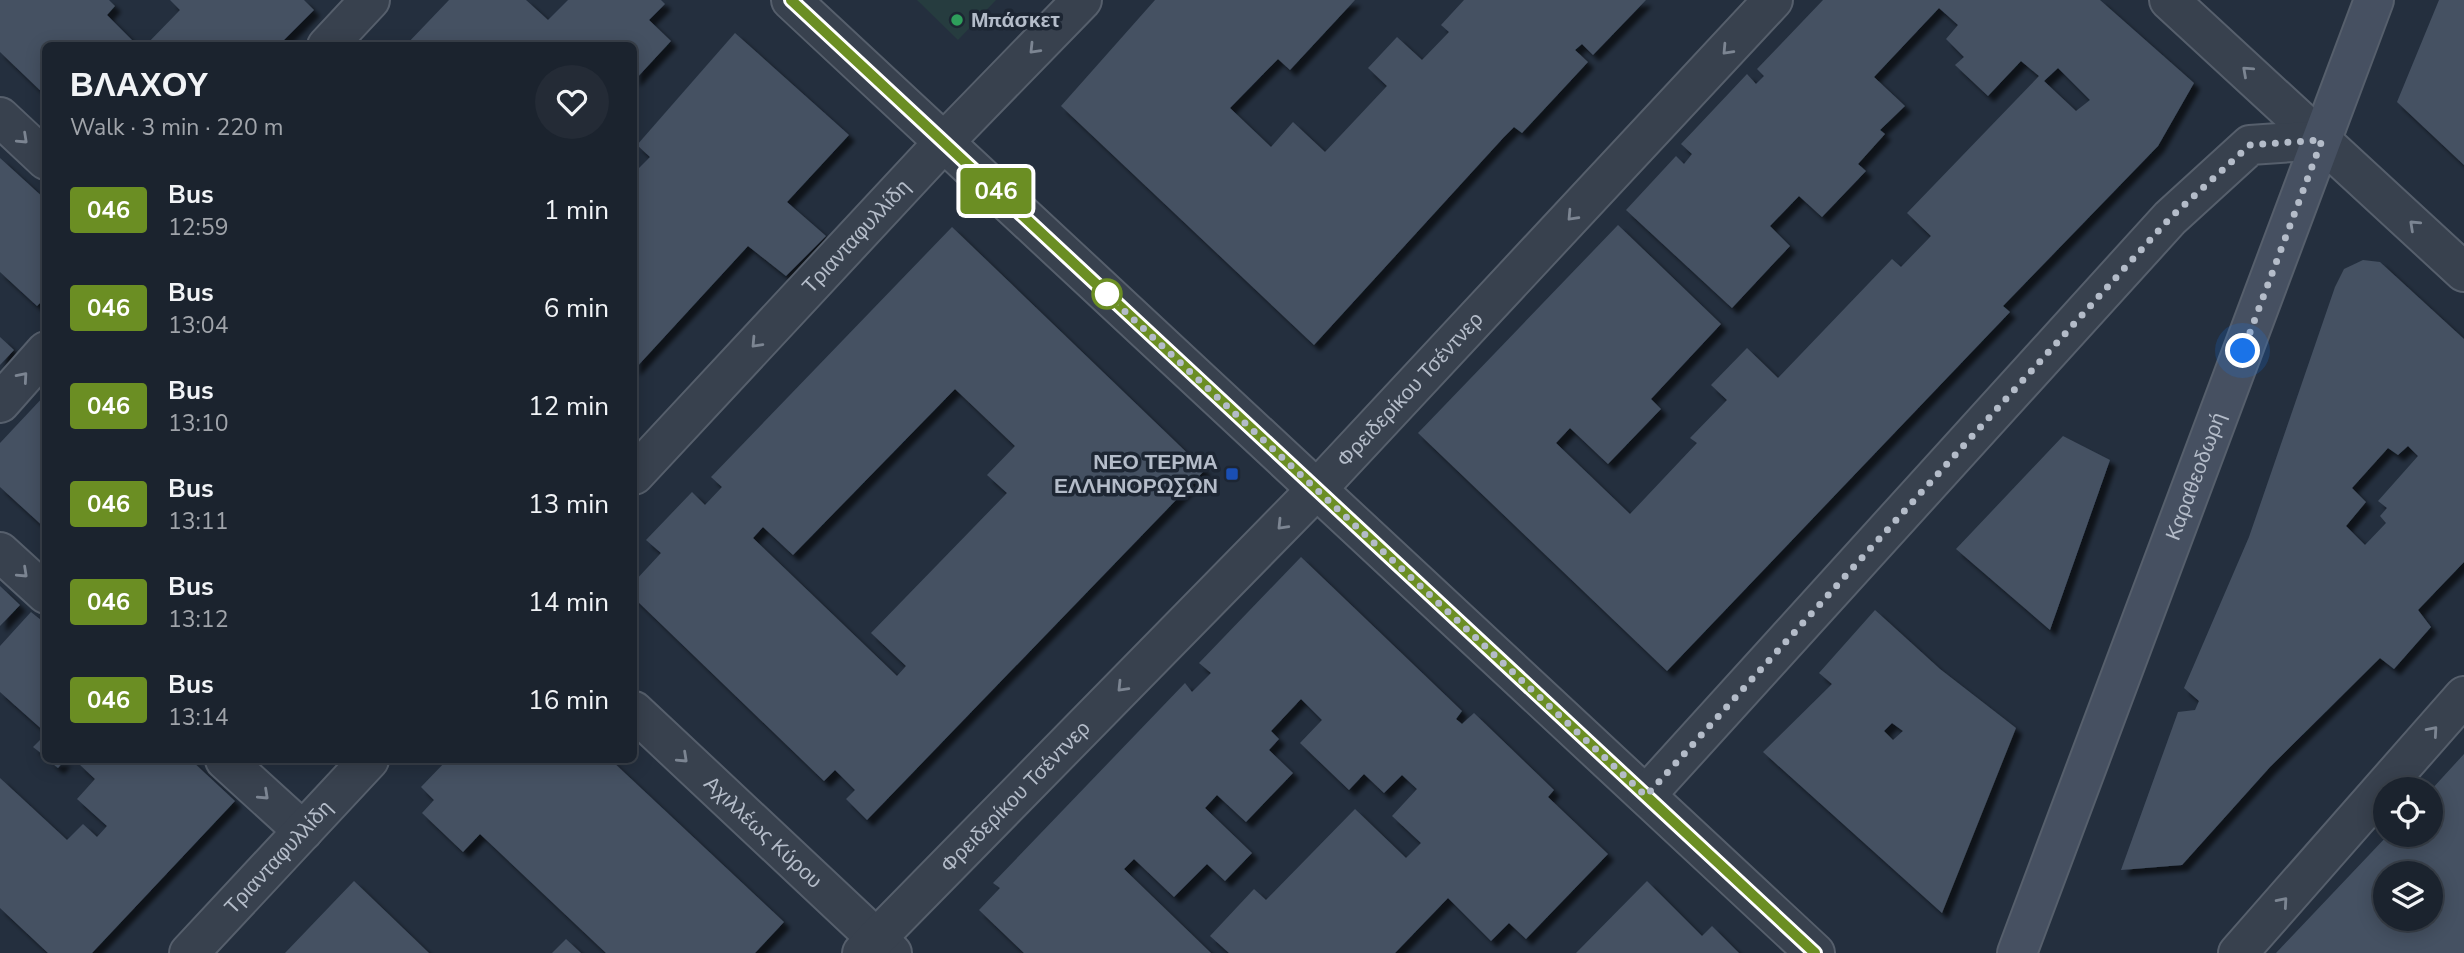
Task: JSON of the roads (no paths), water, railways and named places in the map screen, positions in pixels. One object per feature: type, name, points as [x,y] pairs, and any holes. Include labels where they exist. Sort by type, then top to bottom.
[{"type":"street","points":[[791,0],[1815,953]]},
{"type":"street","name":"Τριανταφυλλίδη","points":[[637,472],[944,142],[1082,0]]},
{"type":"street","name":"Φρειδερίκου Τσέντνερ","points":[[877,948],[1317,489],[1773,0]]},
{"type":"street","points":[[2169,0],[2464,272]]},
{"type":"street","name":"Καραθεοδωρή","points":[[2017,953],[2374,0]]},
{"type":"street","points":[[0,117],[42,156]]},
{"type":"street","points":[[1646,796],[2170,218],[2250,145],[2322,140]]},
{"type":"street","points":[[0,403],[42,356]]},
{"type":"street","points":[[0,552],[42,590]]},
{"type":"street","points":[[2238,953],[2464,696]]},
{"type":"street","name":"Αχιλλέως Κύρου","points":[[637,714],[877,948]]},
{"type":"street","points":[[228,763],[303,831]]},
{"type":"street","name":"Τριανταφυλλίδη","points":[[189,953],[366,763]]},
{"type":"place","name":"Μπάσκετ","points":[[957,20]]},
{"type":"place","name":"ΝΕΟ ΤΕΡΜΑ ΕΛΛΗΝΟΡΩΣΩΝ","points":[[1232,474]]}]
